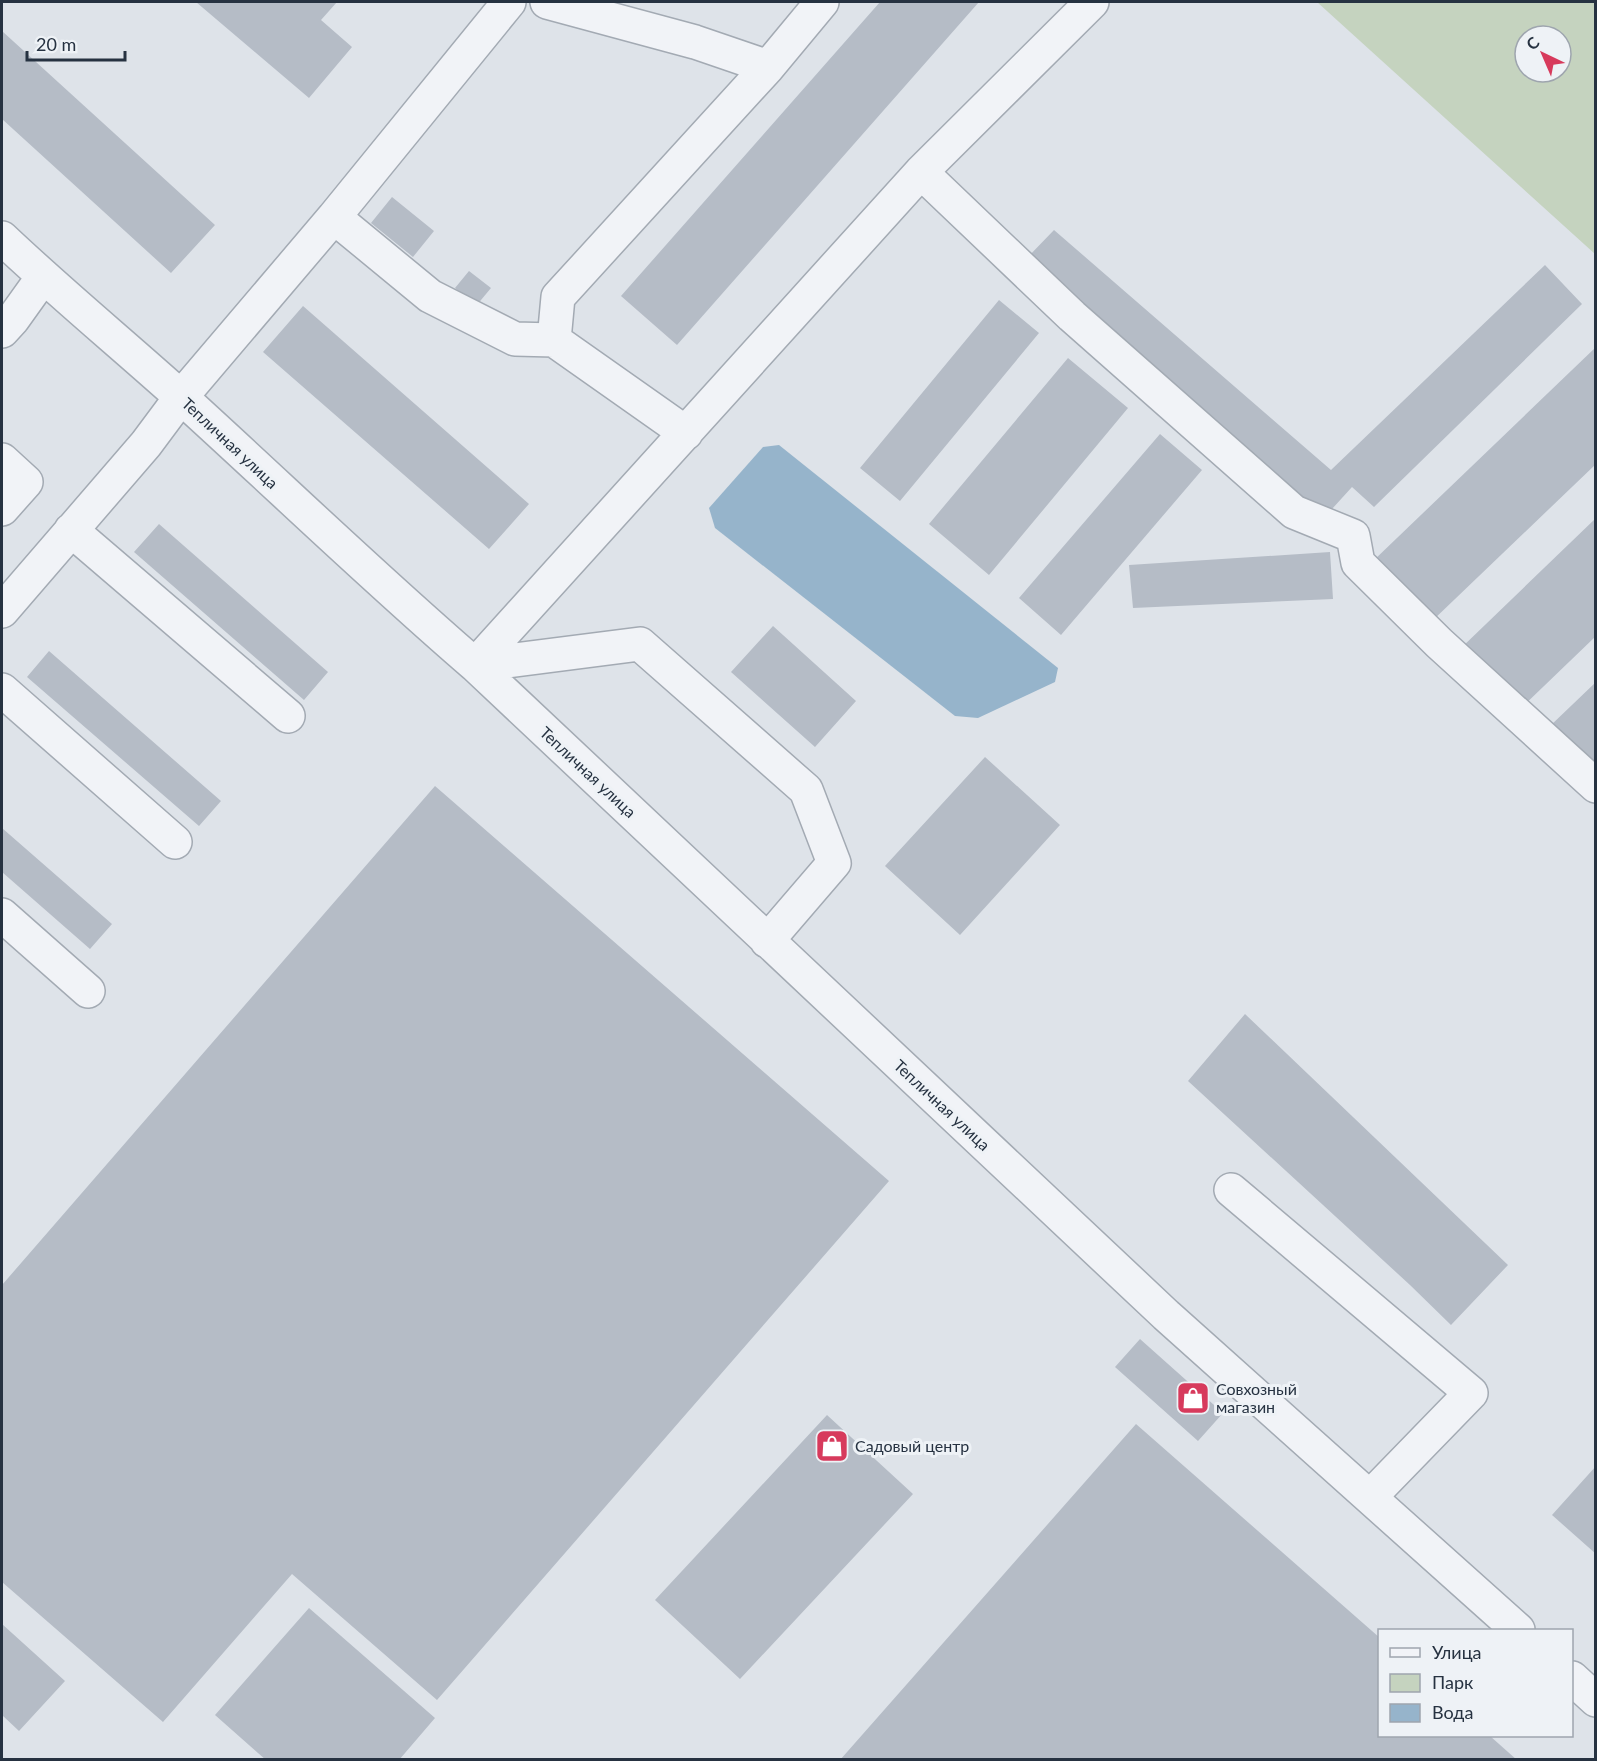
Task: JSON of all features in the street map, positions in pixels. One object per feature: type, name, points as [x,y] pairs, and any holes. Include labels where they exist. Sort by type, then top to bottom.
[{"type":"street","points":[[2,611],[146,444],[181,397],[334,218],[509,2]]},
{"type":"street","points":[[547,2],[695,42],[768,67]]},
{"type":"street","points":[[554,340],[558,297],[768,67],[822,2]]},
{"type":"street","points":[[475,665],[921,172],[1092,2]]},
{"type":"street","points":[[921,172],[1072,316],[1294,512],[1353,536],[1358,563],[1463,665],[1596,786]]},
{"type":"street","points":[[334,218],[430,296],[514,339],[554,340],[686,433]]},
{"type":"street","name":"Тепличная улица","points":[[2,238],[43,277],[181,397],[403,603],[475,665],[766,941],[1166,1314],[1517,1629]]},
{"type":"street","points":[[2,331],[43,277]]},
{"type":"street","points":[[2,460],[26,482],[2,509]]},
{"type":"street","points":[[71,530],[288,716]]},
{"type":"street","points":[[475,665],[640,644],[806,790],[834,863],[766,941]]},
{"type":"street","points":[[2,690],[175,842]]},
{"type":"street","points":[[2,915],[88,991]]},
{"type":"street","points":[[1231,1190],[1471,1393],[1370,1497]]},
{"type":"street","points":[[1573,1679],[1596,1700]]},
{"type":"green space","points":[[1317,2],[1595,2],[1595,254]]},
{"type":"water","points":[[779,445],[1058,668],[1055,682],[978,718],[955,716],[715,528],[709,508],[763,447]]},
{"type":"building","points":[[196,2],[337,2],[321,20],[352,47],[309,98]]},
{"type":"building","points":[[880,2],[979,2],[677,345],[621,296]]},
{"type":"building","points":[[2,31],[215,225],[171,273],[2,119]]},
{"type":"building","points":[[392,197],[434,231],[413,257],[371,223]]},
{"type":"building","points":[[1054,230],[1331,470],[1545,265],[1582,304],[1374,507],[1352,487],[1322,520],[1026,259]]},
{"type":"building","points":[[469,271],[491,288],[476,306],[455,288]]},
{"type":"building","points":[[999,300],[1039,333],[900,501],[860,468]]},
{"type":"building","points":[[303,306],[529,504],[489,549],[263,352]]},
{"type":"building","points":[[1596,347],[1596,464],[1431,622],[1372,562]]},
{"type":"building","points":[[1068,358],[1128,408],[989,575],[929,524]]},
{"type":"building","points":[[1160,434],[1202,470],[1061,635],[1019,598]]},
{"type":"building","points":[[1596,518],[1596,636],[1518,711],[1459,650]]},
{"type":"building","points":[[159,524],[328,672],[304,700],[134,552]]},
{"type":"building","points":[[1330,552],[1333,599],[1133,608],[1129,565]]},
{"type":"building","points":[[773,626],[856,701],[815,747],[731,672]]},
{"type":"building","points":[[49,651],[221,801],[199,826],[27,677]]},
{"type":"building","points":[[1596,682],[1596,775],[1549,727]]},
{"type":"building","points":[[985,757],[1060,825],[960,935],[885,866]]},
{"type":"building","points":[[435,786],[889,1181],[437,1700],[292,1574],[163,1722],[2,1582],[2,1285]]},
{"type":"building","points":[[2,828],[112,924],[90,949],[2,872]]},
{"type":"building","points":[[1245,1014],[1508,1265],[1451,1325],[1188,1081]]},
{"type":"building","points":[[1140,1339],[1223,1413],[1198,1441],[1115,1367]]},
{"type":"building","points":[[827,1415],[913,1494],[740,1679],[655,1600]]},
{"type":"building","points":[[1136,1424],[1378,1636],[1378,1737],[1491,1737],[1517,1760],[840,1760]]},
{"type":"building","points":[[1596,1466],[1596,1554],[1552,1515]]},
{"type":"building","points":[[309,1608],[435,1718],[399,1760],[266,1760],[215,1715]]},
{"type":"building","points":[[2,1624],[65,1681],[19,1731],[2,1715]]},
{"type":"place","name":"Совхозный магазин","points":[[1193,1398]]},
{"type":"place","name":"Садовый центр","points":[[832,1446]]}]
